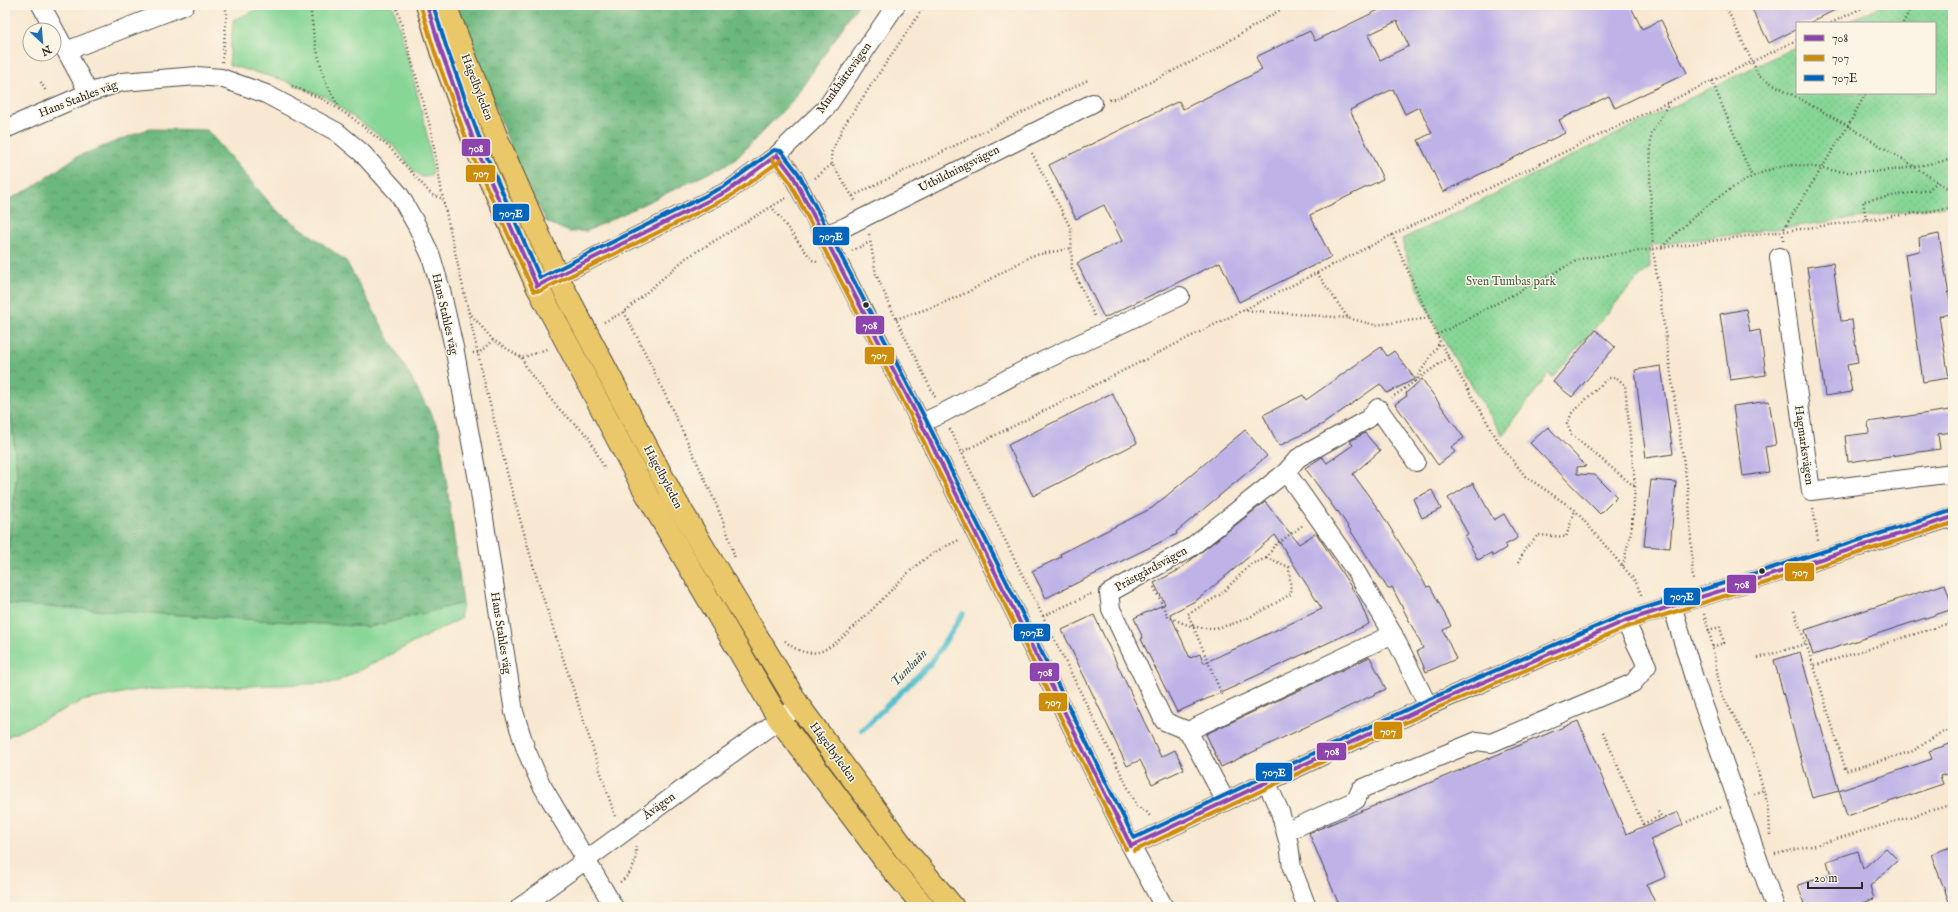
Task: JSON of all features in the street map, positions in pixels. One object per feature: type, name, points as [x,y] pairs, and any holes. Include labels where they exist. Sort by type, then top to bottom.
[{"type":"main road","name":"Hågelbyleden","points":[[427,5],[441,51],[477,150],[537,286],[646,493],[779,719],[887,863],[924,907]]},
{"type":"main road","name":"Hågelbyleden","points":[[445,5],[498,141],[557,276],[672,496],[799,706],[907,852],[953,907]]},
{"type":"street","points":[[66,51],[185,5]]},
{"type":"street","name":"Munkhättevägen","points":[[537,286],[728,191],[777,156],[826,108],[896,5]]},
{"type":"street","points":[[48,7],[66,51],[84,82],[88,93]]},
{"type":"street","name":"Hans Stahles väg","points":[[5,129],[88,93],[122,82],[197,76],[221,78],[266,94],[337,132],[362,153],[399,194],[417,226],[431,256],[441,290],[479,486],[514,712],[526,750],[541,784],[611,901]]},
{"type":"street","name":"Utbildningsvägen","points":[[824,235],[864,217],[1093,103]]},
{"type":"street","points":[[777,156],[800,190],[921,423],[974,533],[1131,846],[1164,907]]},
{"type":"street","name":"Hagmarksvägen","points":[[1779,257],[1811,492],[1953,473]]},
{"type":"street","points":[[921,423],[1026,370],[1180,296]]},
{"type":"street","name":"Prästgårdsvägen","points":[[1188,731],[1164,720],[1111,609],[1109,593],[1190,548],[1286,472],[1298,458],[1368,419],[1378,408],[1416,462]]},
{"type":"street","points":[[1286,472],[1356,570],[1392,634],[1428,706]]},
{"type":"street","points":[[1131,846],[1225,800],[1428,706],[1625,621],[1698,596],[1953,517]]},
{"type":"street","points":[[1672,605],[1694,678],[1775,907]]},
{"type":"street","points":[[1286,832],[1356,800],[1361,789],[1477,740],[1492,743],[1633,683],[1647,666],[1625,621]]},
{"type":"street","points":[[1225,800],[1188,731],[1392,634]]},
{"type":"street","name":"Åvägen","points":[[520,907],[587,861],[625,831],[799,706]]},
{"type":"street","points":[[1266,781],[1280,812],[1286,832],[1292,868],[1307,907]]},
{"type":"path","points":[[221,78],[227,14],[224,5]]},
{"type":"path","points":[[310,5],[314,38],[324,78],[339,109]]},
{"type":"path","points":[[396,5],[431,130],[443,199],[510,484],[538,582],[612,809],[636,846],[636,858],[633,869],[627,878],[611,886],[611,901]]},
{"type":"path","points":[[925,5],[843,127],[831,153],[832,164],[853,196],[868,226],[876,274],[896,319],[943,413],[960,453],[997,522],[1137,806],[1148,813],[1158,832]]},
{"type":"path","points":[[1093,103],[1118,98],[1211,52],[1288,5]]},
{"type":"path","points":[[1725,5],[1759,76],[1848,126],[1953,192]]},
{"type":"path","points":[[1833,22],[1868,5]]},
{"type":"path","points":[[1904,22],[1912,5]]},
{"type":"path","points":[[960,453],[1392,235],[1796,40]]},
{"type":"path","points":[[853,196],[1088,80]]},
{"type":"path","points":[[1712,81],[1752,177]]},
{"type":"path","points":[[41,82],[47,94]]},
{"type":"path","points":[[1783,230],[1822,169],[1865,94]]},
{"type":"path","points":[[1670,101],[1650,135],[1650,186],[1653,249],[1689,499],[1692,578],[1708,630],[1721,693],[1751,747],[1769,809],[1770,840]]},
{"type":"path","points":[[1029,146],[1071,229],[1072,268],[1104,333]]},
{"type":"path","points":[[1662,248],[1704,208],[1752,177],[1785,166],[1800,165],[1822,169],[1859,172],[1915,167],[1953,159]]},
{"type":"path","points":[[600,324],[624,312],[686,258],[800,190],[832,164]]},
{"type":"path","points":[[1866,219],[1863,202],[1928,190],[1938,182]]},
{"type":"path","points":[[771,206],[812,260],[823,264]]},
{"type":"path","points":[[1437,335],[1580,259],[1783,230],[1953,208]]},
{"type":"path","points":[[1392,235],[1440,342],[1500,444],[1525,476],[1575,510],[1636,582],[1648,613]]},
{"type":"path","points":[[896,319],[936,306],[968,292],[1031,256],[1072,248]]},
{"type":"path","points":[[1317,273],[1348,318]]},
{"type":"path","points":[[1242,310],[1348,318],[1375,325],[1429,318]]},
{"type":"path","points":[[469,312],[493,340],[522,358],[528,371],[559,410],[588,436],[605,468]]},
{"type":"path","points":[[624,312],[649,359],[714,499],[731,543],[736,564]]},
{"type":"path","points":[[454,352],[478,353],[493,340]]},
{"type":"path","points":[[1414,382],[1440,342]]},
{"type":"path","points":[[522,358],[552,347]]},
{"type":"path","points":[[1390,399],[1449,357]]},
{"type":"path","points":[[1623,567],[1632,526],[1635,487],[1625,386],[1617,378],[1608,378],[1572,413],[1567,424],[1572,435],[1635,487]]},
{"type":"path","points":[[1811,492],[1818,541]]},
{"type":"path","points":[[1518,562],[1525,549],[1538,535],[1566,537],[1575,510]]},
{"type":"path","points":[[1230,712],[1188,614],[1220,595],[1251,564],[1267,558],[1274,546],[1317,515]]},
{"type":"path","points":[[781,637],[795,650],[818,652],[840,640],[917,565],[941,548],[997,522]]},
{"type":"path","points":[[1147,572],[1168,617],[1193,626],[1220,627],[1246,620],[1291,594],[1290,567],[1267,558]]},
{"type":"path","points":[[1043,616],[1102,588],[1109,593]]},
{"type":"path","points":[[1794,611],[1814,666],[1846,771],[1913,751],[1939,734],[1953,729]]},
{"type":"path","points":[[1814,666],[1953,622]]},
{"type":"path","points":[[1708,630],[1720,627],[1724,644],[1712,647]]},
{"type":"path","points":[[1758,658],[1805,644]]},
{"type":"path","points":[[1602,732],[1644,825],[1661,816],[1657,810]]},
{"type":"path","points":[[1757,858],[1816,845],[1953,804]]},
{"type":"green space","points":[[268,5],[393,5],[424,121],[432,165],[431,176],[422,177],[413,170],[395,147],[327,98],[283,80],[229,65],[233,20]]},
{"type":"green space","points":[[456,5],[858,5],[794,99],[734,161],[587,231],[569,232],[547,222],[521,174]]},
{"type":"green space","name":"Sven Tumbas park","points":[[1883,5],[1953,5],[1953,205],[1649,246],[1650,267],[1629,288],[1552,378],[1549,373],[1503,436],[1444,341],[1431,316],[1409,265],[1402,239],[1796,46],[1796,94],[1936,94],[1936,22],[1847,22]]},
{"type":"green space","points":[[148,129],[207,130],[275,209],[346,261],[439,429],[463,603],[370,627],[5,604],[5,573],[17,473],[5,350],[5,201],[30,189],[76,157]]},
{"type":"green space","points":[[5,350],[17,473],[5,573]]},
{"type":"green space","points":[[463,603],[460,619],[334,683],[137,690],[82,701],[5,738],[5,604],[370,627]]},
{"type":"building","points":[[1389,5],[1630,5],[1642,29],[1661,20],[1687,73],[1615,108],[1609,96],[1559,120],[1565,133],[1443,192],[1418,140],[1432,133],[1419,107],[1405,114],[1393,89],[1350,110],[1383,179],[1310,215],[1331,257],[1239,302],[1220,262],[1104,318],[1077,263],[1122,241],[1104,205],[1076,219],[1049,165],[1179,101],[1183,109],[1262,70],[1256,57],[1310,31],[1315,41]],"holes":[[[1397,21],[1409,46],[1380,60],[1368,35]]]},
{"type":"building","points":[[1750,5],[1845,5],[1811,22],[1796,22],[1796,30],[1769,43]]},
{"type":"building","points":[[1939,234],[1952,314],[1939,316],[1949,378],[1923,382],[1905,254],[1920,251],[1919,238]]},
{"type":"building","points":[[1833,263],[1841,321],[1852,320],[1858,363],[1847,365],[1852,392],[1825,396],[1807,267]]},
{"type":"building","points":[[1746,309],[1750,332],[1760,330],[1766,375],[1730,380],[1720,314]]},
{"type":"building","points":[[1596,330],[1615,347],[1572,397],[1553,382]]},
{"type":"building","points":[[1381,347],[1387,356],[1394,351],[1415,379],[1387,393],[1380,384],[1323,424],[1279,446],[1263,415],[1303,395],[1306,400]]},
{"type":"building","points":[[1661,366],[1673,454],[1646,458],[1635,370]]},
{"type":"building","points":[[1422,379],[1464,438],[1451,447],[1455,452],[1438,465],[1395,404],[1407,396],[1406,393]]},
{"type":"building","points":[[1112,393],[1137,443],[1033,496],[1008,445]]},
{"type":"building","points":[[1769,401],[1776,445],[1765,447],[1769,472],[1743,476],[1733,406]]},
{"type":"building","points":[[1950,410],[1953,432],[1938,434],[1940,449],[1848,462],[1845,436],[1869,433],[1868,422]]},
{"type":"building","points":[[1548,427],[1586,466],[1577,467],[1577,474],[1595,475],[1617,497],[1600,514],[1530,443]]},
{"type":"building","points":[[1245,430],[1267,456],[1176,532],[1177,534],[1046,598],[1032,571],[1061,557],[1060,554],[1152,508]]},
{"type":"building","points":[[1365,433],[1380,451],[1353,474],[1381,513],[1427,587],[1430,586],[1451,626],[1443,630],[1456,659],[1426,672],[1417,651],[1423,648],[1392,587],[1388,589],[1338,511],[1337,512],[1305,468],[1322,457],[1327,463],[1353,445],[1350,441]]},
{"type":"building","points":[[1651,480],[1676,482],[1670,548],[1644,546]]},
{"type":"building","points":[[1473,483],[1494,520],[1504,514],[1518,538],[1505,545],[1506,548],[1493,556],[1491,553],[1478,560],[1465,536],[1468,534],[1448,498]]},
{"type":"building","points":[[1432,490],[1441,509],[1422,518],[1413,499]]},
{"type":"building","points":[[1265,502],[1299,544],[1316,533],[1359,599],[1369,624],[1177,712],[1141,639],[1143,638],[1134,618],[1165,604],[1154,583],[1177,571]],"holes":[[[1275,535],[1322,609],[1204,663],[1200,654],[1190,658],[1170,614],[1197,600]]]},
{"type":"building","points":[[1945,584],[1953,609],[1813,655],[1805,630]]},
{"type":"building","points":[[1094,615],[1161,757],[1175,750],[1184,769],[1152,784],[1140,760],[1127,766],[1062,630]]},
{"type":"building","points":[[1800,652],[1839,791],[1812,798],[1774,660]]},
{"type":"building","points":[[1370,657],[1386,689],[1221,767],[1206,734]]},
{"type":"building","points":[[1578,721],[1626,834],[1678,812],[1683,825],[1650,839],[1666,877],[1647,885],[1657,907],[1340,907],[1309,833]]},
{"type":"building","points":[[1953,743],[1953,772],[1940,776],[1943,784],[1847,816],[1839,791],[1932,759],[1929,751]]},
{"type":"building","points":[[1953,846],[1953,907],[1951,907],[1931,854]]},
{"type":"building","points":[[1886,848],[1898,860],[1870,886],[1874,899],[1849,907],[1805,907],[1798,885],[1831,875],[1827,861],[1858,851],[1863,869]]},
{"type":"waterway","name":"Tumbaån","points":[[862,730],[931,663],[963,614]]},
{"type":"transit line","name":"708","points":[[427,5],[441,51],[477,150],[537,286]]},
{"type":"transit line","name":"707E","points":[[433,5],[447,49],[483,148],[540,278],[725,186],[774,150],[781,151],[798,173],[926,420],[1134,838],[1425,701],[1623,615],[1951,511]]},
{"type":"transit line","name":"707","points":[[421,7],[435,53],[471,152],[534,291],[540,291],[731,196],[781,160]]},
{"type":"transit line","name":"708","points":[[777,155],[793,176],[921,423],[1131,846]]},
{"type":"transit line","name":"708","points":[[537,286],[728,191],[777,155]]},
{"type":"transit line","name":"707","points":[[772,159],[788,179],[916,426],[1126,849]]},
{"type":"transit line","name":"708","points":[[1131,846],[1428,706],[1625,621],[1953,517]]},
{"type":"transit line","name":"707","points":[[1134,851],[1430,711],[1627,627],[1953,523]]}]
